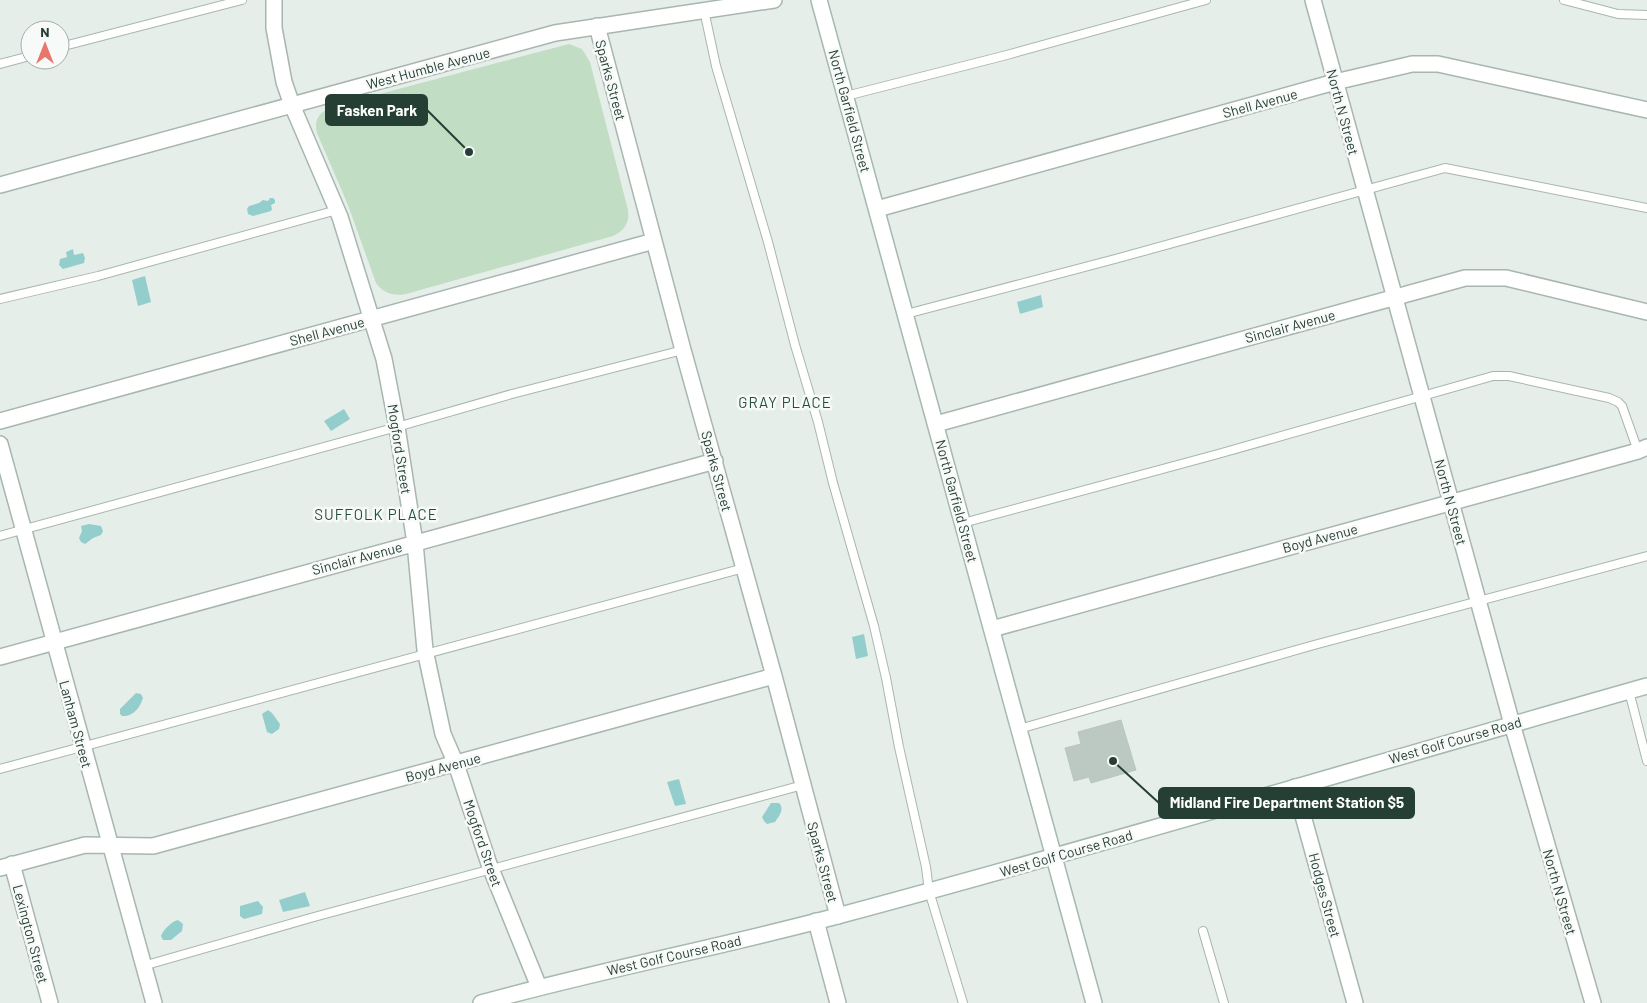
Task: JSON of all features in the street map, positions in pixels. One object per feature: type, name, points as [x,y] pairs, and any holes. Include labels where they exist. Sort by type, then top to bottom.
[{"type":"street","name":"Mogford Street","points":[[274,0],[274,28],[284,82],[337,210],[373,319],[384,359],[415,542],[425,654],[443,734],[456,764],[491,869],[539,987]]},
{"type":"street","name":"West Humble Avenue","points":[[0,185],[555,33],[774,0]]},
{"type":"street","name":"North Garfield Street","points":[[819,0],[1094,1003]]},
{"type":"street","name":"North N Street","points":[[1313,0],[1450,502],[1593,1003]]},
{"type":"street","name":"Sparks Street","points":[[597,26],[683,350],[774,676],[838,916]]},
{"type":"street","name":"Shell Avenue","points":[[877,209],[1335,82],[1412,64],[1438,64],[1647,110]]},
{"type":"street","name":"Shell Avenue","points":[[0,421],[654,241]]},
{"type":"street","name":"Sinclair Avenue","points":[[936,424],[1465,278],[1506,278],[1647,312]]},
{"type":"street","name":"Lanham Street","points":[[0,444],[154,1003]]},
{"type":"street","name":"Boyd Avenue","points":[[992,629],[1642,449]]},
{"type":"street","name":"Sinclair Avenue","points":[[0,657],[715,461]]},
{"type":"street","name":"Boyd Avenue","points":[[6,866],[86,845],[153,846],[774,676]]},
{"type":"street","name":"West Golf Course Road","points":[[481,1003],[539,987],[838,916],[1054,857],[1647,686]]},
{"type":"street","name":"Hodges Street","points":[[1296,787],[1355,1003]]},
{"type":"street","name":"Lexington Street","points":[[6,866],[50,1003]]},
{"type":"street","name":"Sparks Street","points":[[816,921],[838,1003]]},
{"type":"lane","points":[[70,44],[242,0]]},
{"type":"lane","points":[[846,96],[1003,56],[1206,0]]},
{"type":"lane","points":[[1564,0],[1618,14],[1647,15]]},
{"type":"lane","points":[[704,10],[716,66],[768,242],[874,626],[926,867],[929,891],[963,1003]]},
{"type":"lane","points":[[0,64],[20,59]]},
{"type":"lane","points":[[906,314],[1445,168],[1647,208]]},
{"type":"lane","points":[[0,299],[98,276],[337,210]]},
{"type":"lane","points":[[0,536],[512,394],[683,350]]},
{"type":"lane","points":[[963,523],[1218,454],[1493,376],[1509,376],[1610,398],[1622,406],[1642,449]]},
{"type":"lane","points":[[1019,729],[1314,645],[1647,556]]},
{"type":"lane","points":[[0,769],[744,568]]},
{"type":"lane","points":[[1628,691],[1647,761]]},
{"type":"lane","points":[[143,966],[314,917],[802,785]]},
{"type":"lane","points":[[1203,931],[1224,1003]]},
{"type":"green space","points":[[569,44],[582,49],[590,62],[628,210],[627,223],[623,229],[613,236],[406,294],[397,295],[382,290],[376,283],[348,205],[317,133],[316,123],[319,116],[325,110],[334,106]]},
{"type":"water","points":[[270,198],[275,200],[275,203],[271,205],[271,211],[253,216],[248,214],[247,209],[249,206],[263,200],[268,201]]},
{"type":"water","points":[[73,249],[74,255],[83,253],[84,263],[63,269],[59,265],[60,259],[67,257],[66,252]]},
{"type":"water","points":[[145,276],[151,302],[138,306],[132,280]]},
{"type":"water","points":[[1041,295],[1043,307],[1020,314],[1017,302]]},
{"type":"water","points":[[344,409],[350,419],[331,431],[324,421]]},
{"type":"water","points":[[89,524],[101,526],[103,531],[101,535],[85,544],[79,538],[82,531],[81,526]]},
{"type":"water","points":[[864,634],[868,656],[856,659],[852,637]]},
{"type":"water","points":[[136,693],[141,694],[143,698],[140,705],[130,715],[122,716],[120,709]]},
{"type":"water","points":[[268,710],[280,724],[279,729],[272,734],[267,732],[262,714]]},
{"type":"water","points":[[679,779],[686,804],[675,806],[667,782]]},
{"type":"water","points":[[771,803],[779,803],[781,810],[775,822],[767,824],[762,817]]},
{"type":"water","points":[[305,892],[310,906],[283,912],[279,900]]},
{"type":"water","points":[[258,901],[263,907],[262,914],[244,919],[240,916],[240,906]]},
{"type":"water","points":[[178,920],[183,924],[182,931],[171,940],[163,940],[161,936],[164,931]]},
{"type":"building","points":[[1121,720],[1136,770],[1091,783],[1089,777],[1074,781],[1065,748],[1081,744],[1078,732]]},
{"type":"place","name":"Fasken Park","points":[[469,152]]},
{"type":"place","name":"Midland Fire Department Station $5","points":[[1113,761]]},
{"type":"district","name":"GRAY PLACE","points":[[785,402]]},
{"type":"district","name":"SUFFOLK PLACE","points":[[376,514]]}]
